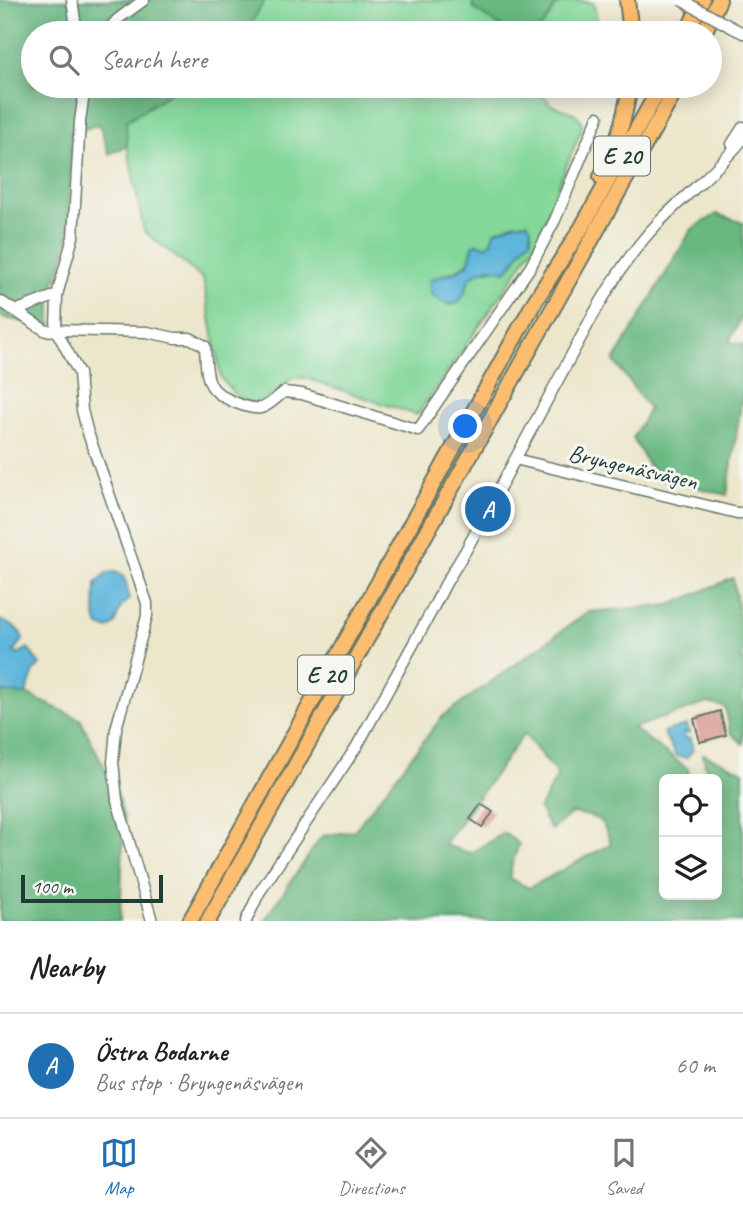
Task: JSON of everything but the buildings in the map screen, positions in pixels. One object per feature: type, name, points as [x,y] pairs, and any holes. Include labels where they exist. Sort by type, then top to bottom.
[{"type":"highway","points":[[627,0],[630,21]]},
{"type":"highway","points":[[692,21],[702,0]]},
{"type":"highway","points":[[709,21],[719,0]]},
{"type":"highway","points":[[582,227],[588,203],[615,142],[628,98]]},
{"type":"highway","name":"E 20","points":[[190,921],[535,301],[582,227],[654,98]]},
{"type":"highway","name":"E 20","points":[[208,921],[671,98]]},
{"type":"street","points":[[72,0],[75,21]]},
{"type":"street","points":[[116,21],[144,0]]},
{"type":"street","points":[[681,0],[737,26]]},
{"type":"street","points":[[691,0],[737,26],[743,33]]},
{"type":"street","points":[[83,98],[73,237],[57,295],[56,330],[79,373],[82,410],[87,430],[147,603],[148,616],[116,729],[113,762],[117,800],[152,921]]},
{"type":"street","points":[[0,302],[46,331],[147,332],[190,338],[205,346],[212,387],[231,401],[262,408],[284,392],[302,394],[418,430],[531,266],[555,220],[598,117]]},
{"type":"street","points":[[730,151],[743,127]]},
{"type":"street","points":[[246,921],[259,893],[363,736],[592,317],[627,260],[656,226],[743,139]]},
{"type":"street","points":[[15,311],[57,295]]},
{"type":"street","name":"Bryngenäsvägen","points":[[515,459],[743,513]]},
{"type":"green space","points":[[0,0],[265,0],[252,21],[21,21],[21,98],[162,98],[126,121],[127,146],[109,154],[99,124],[71,134],[69,236],[62,265],[51,292],[51,327],[0,317]]},
{"type":"green space","points":[[265,0],[473,0],[473,8],[492,21],[252,21]]},
{"type":"green space","points":[[473,0],[559,0],[546,21],[492,21],[473,8]]},
{"type":"green space","points":[[575,0],[593,3],[597,18],[596,21],[546,21],[556,5]]},
{"type":"green space","points":[[163,98],[546,98],[551,105],[574,113],[581,119],[582,128],[539,238],[417,415],[301,377],[292,379],[283,389],[257,404],[248,403],[236,396],[221,378],[203,279],[144,231],[127,146],[126,122]],"holes":[[[527,222],[531,228],[531,239],[503,266],[473,274],[458,303],[450,305],[442,275],[465,265],[492,242],[493,235],[513,224]]]},
{"type":"green space","points":[[717,214],[743,223],[743,315],[729,342],[743,344],[743,391],[727,495],[655,477],[633,438],[649,409],[614,361],[692,229]]},
{"type":"green space","points":[[733,578],[743,642],[743,744],[730,732],[725,707],[707,703],[633,728],[688,769],[689,774],[659,774],[659,900],[722,900],[722,774],[707,774],[703,754],[743,771],[743,921],[264,921],[322,836],[354,831],[442,717],[588,612],[670,605]],"holes":[[[524,734],[558,775],[539,809],[551,830],[572,813],[599,820],[611,844],[529,888],[509,878],[519,844],[504,833],[470,853],[444,845]]]},
{"type":"green space","points":[[0,692],[26,694],[80,719],[116,790],[124,817],[120,921],[0,921]]},
{"type":"water","points":[[527,222],[531,228],[531,239],[506,271],[490,268],[476,273],[469,279],[458,303],[444,302],[431,294],[431,279],[456,272],[468,264],[473,246],[478,243],[485,246],[492,242],[495,231]]},
{"type":"water","points":[[113,572],[124,578],[129,599],[121,607],[114,625],[107,629],[99,626],[95,615],[96,583],[107,573]]},
{"type":"water","points":[[0,620],[14,627],[22,636],[23,640],[14,652],[18,654],[28,648],[40,665],[34,671],[26,694],[0,692]]},
{"type":"water","points":[[687,725],[690,734],[684,733],[684,738],[690,739],[693,750],[687,758],[676,756],[663,732]]},
{"type":"place","name":"Östra Bodarne","points":[[488,509]]}]
